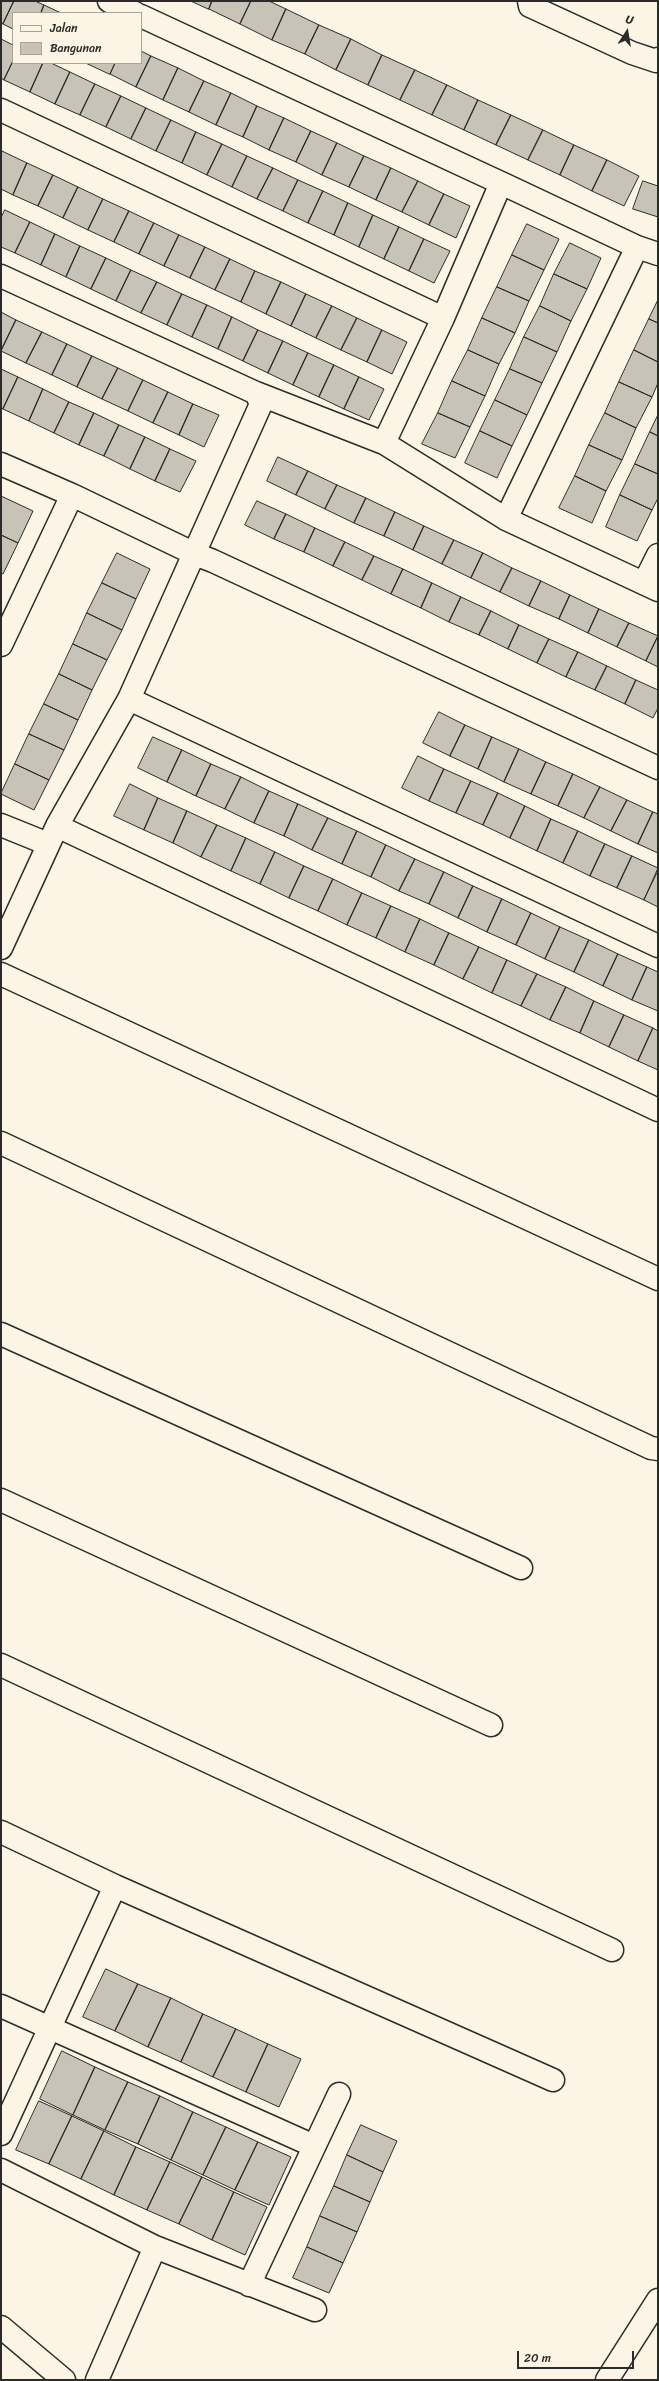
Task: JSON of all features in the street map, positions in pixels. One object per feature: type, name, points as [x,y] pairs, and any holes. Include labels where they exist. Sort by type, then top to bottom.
[{"type":"street","points":[[109,1],[133,12]]},
{"type":"street","points":[[529,1],[530,6],[632,53],[656,60],[658,59]]},
{"type":"street","points":[[142,16],[637,247],[658,254]]},
{"type":"street","points":[[1,110],[443,318]]},
{"type":"street","points":[[384,444],[443,318],[501,183]]},
{"type":"street","points":[[506,520],[637,247]]},
{"type":"street","points":[[1,276],[256,392],[384,444],[506,520],[651,586],[658,555]]},
{"type":"street","points":[[1,948],[53,835],[129,698],[195,554],[261,404],[256,392]]},
{"type":"street","points":[[1,464],[72,495],[195,554],[658,768]]},
{"type":"street","points":[[1,645],[72,495]]},
{"type":"street","points":[[129,698],[658,946]]},
{"type":"street","points":[[1,825],[53,835],[658,1110]]},
{"type":"street","points":[[1,974],[658,1280]]},
{"type":"street","points":[[1,1143],[651,1448],[658,1448]]},
{"type":"street","points":[[1,1334],[521,1568]]},
{"type":"street","points":[[1,1500],[491,1726]]},
{"type":"street","points":[[1,1665],[612,1950]]},
{"type":"street","points":[[1,1832],[115,1886],[553,2080]]},
{"type":"street","points":[[1,2134],[115,1886]]},
{"type":"street","points":[[1,2006],[50,2030],[314,2146]]},
{"type":"street","points":[[249,2285],[339,2094]]},
{"type":"street","points":[[1,2170],[155,2247],[315,2310]]},
{"type":"street","points":[[97,2380],[155,2247]]},
{"type":"street","points":[[607,2380],[658,2300]]},
{"type":"street","points":[[1,2327],[64,2380]]},
{"type":"building","points":[[1,1],[14,1],[3,24],[1,23]]},
{"type":"building","points":[[14,1],[35,1],[44,5],[41,12],[12,12],[12,28],[3,24]]},
{"type":"building","points":[[191,1],[212,1],[209,9]]},
{"type":"building","points":[[212,1],[251,1],[240,24],[209,9]]},
{"type":"building","points":[[251,1],[269,1],[286,9],[272,40],[240,24]]},
{"type":"building","points":[[44,5],[59,12],[41,12]]},
{"type":"building","points":[[286,9],[319,25],[305,54],[272,40]]},
{"type":"building","points":[[319,25],[351,39],[336,70],[305,54]]},
{"type":"building","points":[[1,39],[12,44],[12,63],[4,80],[1,78]]},
{"type":"building","points":[[351,39],[382,55],[368,85],[336,70]]},
{"type":"building","points":[[142,52],[151,56],[136,87],[110,74],[115,64],[142,64]]},
{"type":"building","points":[[382,55],[415,70],[400,100],[368,85]]},
{"type":"building","points":[[151,56],[178,68],[163,100],[136,87]]},
{"type":"building","points":[[12,63],[43,64],[30,92],[4,80]]},
{"type":"building","points":[[43,64],[53,64],[70,72],[55,104],[30,92]]},
{"type":"building","points":[[88,64],[115,64],[110,74]]},
{"type":"building","points":[[178,68],[204,81],[189,112],[163,100]]},
{"type":"building","points":[[415,70],[447,85],[432,115],[400,100]]},
{"type":"building","points":[[70,72],[95,84],[80,115],[55,104]]},
{"type":"building","points":[[204,81],[231,93],[216,125],[189,112]]},
{"type":"building","points":[[95,84],[121,96],[106,127],[80,115]]},
{"type":"building","points":[[447,85],[478,100],[464,130],[432,115]]},
{"type":"building","points":[[231,93],[257,106],[243,137],[216,125]]},
{"type":"building","points":[[121,96],[146,108],[131,139],[106,127]]},
{"type":"building","points":[[478,100],[511,115],[496,145],[464,130]]},
{"type":"building","points":[[257,106],[284,118],[269,150],[243,137]]},
{"type":"building","points":[[146,108],[171,120],[156,151],[131,139]]},
{"type":"building","points":[[511,115],[543,130],[528,160],[496,145]]},
{"type":"building","points":[[284,118],[311,131],[296,162],[269,150]]},
{"type":"building","points":[[171,120],[196,132],[182,163],[156,151]]},
{"type":"building","points":[[543,130],[574,145],[560,175],[528,160]]},
{"type":"building","points":[[311,131],[337,143],[322,175],[296,162]]},
{"type":"building","points":[[196,132],[222,144],[207,175],[182,163]]},
{"type":"building","points":[[337,143],[364,156],[349,187],[322,175]]},
{"type":"building","points":[[222,144],[247,156],[232,187],[207,175]]},
{"type":"building","points":[[574,145],[607,160],[592,191],[560,175]]},
{"type":"building","points":[[2,151],[27,163],[13,195],[1,189]]},
{"type":"building","points":[[247,156],[273,168],[257,199],[232,187]]},
{"type":"building","points":[[364,156],[391,168],[376,200],[349,187]]},
{"type":"building","points":[[607,160],[639,176],[624,206],[592,191]]},
{"type":"building","points":[[27,163],[53,175],[38,206],[13,195]]},
{"type":"building","points":[[273,168],[298,180],[283,211],[257,199]]},
{"type":"building","points":[[391,168],[418,181],[402,212],[376,200]]},
{"type":"building","points":[[53,175],[78,187],[63,218],[38,206]]},
{"type":"building","points":[[298,180],[323,191],[308,223],[283,211]]},
{"type":"building","points":[[418,181],[444,194],[429,225],[402,212]]},
{"type":"building","points":[[643,181],[658,186],[658,217],[633,209]]},
{"type":"building","points":[[78,187],[103,199],[88,230],[63,218]]},
{"type":"building","points":[[323,191],[348,203],[334,235],[308,223]]},
{"type":"building","points":[[444,194],[470,206],[456,238],[429,225]]},
{"type":"building","points":[[103,199],[129,211],[114,242],[88,230]]},
{"type":"building","points":[[348,203],[373,215],[359,247],[334,235]]},
{"type":"building","points":[[5,210],[30,222],[15,253],[1,247],[1,218]]},
{"type":"building","points":[[129,211],[154,223],[139,254],[114,242]]},
{"type":"building","points":[[373,215],[399,227],[384,259],[359,247]]},
{"type":"building","points":[[30,222],[55,234],[41,265],[15,253]]},
{"type":"building","points":[[154,223],[179,235],[164,266],[139,254]]},
{"type":"building","points":[[527,224],[559,239],[544,270],[512,255]]},
{"type":"building","points":[[399,227],[424,239],[409,271],[384,259]]},
{"type":"building","points":[[55,234],[80,246],[66,277],[41,265]]},
{"type":"building","points":[[179,235],[205,247],[190,278],[164,266]]},
{"type":"building","points":[[424,239],[450,251],[434,283],[409,271]]},
{"type":"building","points":[[570,243],[601,258],[587,289],[554,274]]},
{"type":"building","points":[[80,246],[106,258],[91,289],[66,277]]},
{"type":"building","points":[[205,247],[230,259],[215,290],[190,278]]},
{"type":"building","points":[[512,255],[544,270],[529,301],[497,287]]},
{"type":"building","points":[[106,258],[131,270],[116,301],[91,289]]},
{"type":"building","points":[[230,259],[255,271],[241,302],[215,290]]},
{"type":"building","points":[[131,270],[157,282],[141,313],[116,301]]},
{"type":"building","points":[[255,271],[281,282],[266,314],[241,302]]},
{"type":"building","points":[[554,274],[587,289],[571,321],[540,306]]},
{"type":"building","points":[[157,282],[182,294],[167,325],[141,313]]},
{"type":"building","points":[[281,282],[306,294],[291,326],[266,314]]},
{"type":"building","points":[[497,287],[529,301],[515,333],[482,318]]},
{"type":"building","points":[[182,294],[207,305],[192,337],[167,325]]},
{"type":"building","points":[[306,294],[332,306],[316,338],[291,326]]},
{"type":"building","points":[[658,300],[658,323],[649,319]]},
{"type":"building","points":[[207,305],[232,317],[218,349],[192,337]]},
{"type":"building","points":[[332,306],[357,318],[341,350],[316,338]]},
{"type":"building","points":[[540,306],[571,321],[557,352],[524,337]]},
{"type":"building","points":[[1,312],[16,320],[1,351]]},
{"type":"building","points":[[232,317],[258,330],[243,361],[218,349]]},
{"type":"building","points":[[357,318],[382,330],[367,362],[341,350]]},
{"type":"building","points":[[482,318],[515,333],[499,364],[468,350]]},
{"type":"building","points":[[649,319],[658,323],[658,362],[634,350]]},
{"type":"building","points":[[16,320],[42,332],[26,363],[1,351]]},
{"type":"building","points":[[258,330],[283,341],[268,373],[243,361]]},
{"type":"building","points":[[382,330],[407,342],[392,374],[367,362]]},
{"type":"building","points":[[42,332],[67,344],[52,375],[26,363]]},
{"type":"building","points":[[524,337],[557,352],[542,383],[510,369]]},
{"type":"building","points":[[283,341],[308,353],[293,385],[268,373]]},
{"type":"building","points":[[67,344],[92,356],[77,387],[52,375]]},
{"type":"building","points":[[468,350],[499,364],[485,396],[452,381]]},
{"type":"building","points":[[634,350],[658,362],[658,383],[652,397],[619,382]]},
{"type":"building","points":[[308,353],[334,365],[319,397],[293,385]]},
{"type":"building","points":[[92,356],[118,368],[102,399],[77,387]]},
{"type":"building","points":[[334,365],[359,377],[344,409],[319,397]]},
{"type":"building","points":[[118,368],[143,380],[128,411],[102,399]]},
{"type":"building","points":[[1,369],[18,377],[3,409],[1,408]]},
{"type":"building","points":[[510,369],[542,383],[527,415],[495,400]]},
{"type":"building","points":[[18,377],[43,389],[29,421],[3,409]]},
{"type":"building","points":[[359,377],[384,389],[369,420],[344,409]]},
{"type":"building","points":[[143,380],[168,392],[153,423],[128,411]]},
{"type":"building","points":[[452,381],[485,396],[470,427],[438,413]]},
{"type":"building","points":[[619,382],[652,397],[636,428],[605,413]]},
{"type":"building","points":[[43,389],[69,402],[54,433],[29,421]]},
{"type":"building","points":[[168,392],[193,404],[179,435],[153,423]]},
{"type":"building","points":[[495,400],[527,415],[512,446],[480,431]]},
{"type":"building","points":[[69,402],[94,413],[79,445],[54,433]]},
{"type":"building","points":[[193,404],[219,415],[204,447],[179,435]]},
{"type":"building","points":[[94,413],[119,425],[104,456],[79,445]]},
{"type":"building","points":[[438,413],[470,427],[455,458],[422,444]]},
{"type":"building","points":[[605,413],[636,428],[622,460],[589,445]]},
{"type":"building","points":[[658,415],[658,436],[650,432]]},
{"type":"building","points":[[119,425],[145,437],[130,469],[104,456]]},
{"type":"building","points":[[480,431],[512,446],[497,478],[465,463]]},
{"type":"building","points":[[650,432],[658,436],[658,474],[635,464]]},
{"type":"building","points":[[145,437],[170,449],[155,481],[130,469]]},
{"type":"building","points":[[589,445],[622,460],[606,491],[575,476]]},
{"type":"building","points":[[170,449],[196,461],[180,492],[155,481]]},
{"type":"building","points":[[278,457],[308,471],[296,495],[267,481]]},
{"type":"building","points":[[635,464],[658,474],[658,498],[652,510],[620,495]]},
{"type":"building","points":[[308,471],[337,485],[325,509],[296,495]]},
{"type":"building","points":[[575,476],[606,491],[592,523],[559,508]]},
{"type":"building","points":[[337,485],[366,498],[354,523],[325,509]]},
{"type":"building","points":[[620,495],[652,510],[637,541],[606,527]]},
{"type":"building","points":[[1,496],[33,511],[18,543],[1,535]]},
{"type":"building","points":[[366,498],[395,512],[384,536],[354,523]]},
{"type":"building","points":[[257,501],[286,514],[274,539],[245,525]]},
{"type":"building","points":[[395,512],[424,526],[413,550],[384,536]]},
{"type":"building","points":[[286,514],[315,528],[304,552],[274,539]]},
{"type":"building","points":[[424,526],[454,540],[442,564],[413,550]]},
{"type":"building","points":[[315,528],[345,542],[333,566],[304,552]]},
{"type":"building","points":[[1,535],[18,543],[3,574],[1,573]]},
{"type":"building","points":[[454,540],[483,553],[471,578],[442,564]]},
{"type":"building","points":[[345,542],[374,556],[362,580],[333,566]]},
{"type":"building","points":[[117,553],[150,569],[136,599],[102,583]]},
{"type":"building","points":[[483,553],[512,568],[500,592],[471,578]]},
{"type":"building","points":[[374,556],[403,569],[391,594],[362,580]]},
{"type":"building","points":[[512,568],[541,581],[529,606],[500,592]]},
{"type":"building","points":[[403,569],[432,583],[421,608],[391,594]]},
{"type":"building","points":[[541,581],[570,595],[559,619],[529,606]]},
{"type":"building","points":[[102,583],[136,599],[122,630],[87,613]]},
{"type":"building","points":[[432,583],[461,597],[449,622],[421,608]]},
{"type":"building","points":[[570,595],[599,609],[588,633],[559,619]]},
{"type":"building","points":[[461,597],[491,611],[479,635],[449,622]]},
{"type":"building","points":[[599,609],[629,623],[617,647],[588,633]]},
{"type":"building","points":[[491,611],[519,625],[508,649],[479,635]]},
{"type":"building","points":[[87,613],[122,630],[107,660],[73,644]]},
{"type":"building","points":[[629,623],[658,636],[646,661],[617,647]]},
{"type":"building","points":[[519,625],[549,639],[537,663],[508,649]]},
{"type":"building","points":[[658,636],[658,667],[646,661]]},
{"type":"building","points":[[549,639],[578,652],[566,677],[537,663]]},
{"type":"building","points":[[73,644],[107,660],[92,690],[59,674]]},
{"type":"building","points":[[578,652],[607,666],[595,690],[566,677]]},
{"type":"building","points":[[607,666],[636,680],[625,704],[595,690]]},
{"type":"building","points":[[59,674],[92,690],[78,720],[44,704]]},
{"type":"building","points":[[636,680],[658,690],[658,708],[653,718],[625,704]]},
{"type":"building","points":[[44,704],[78,720],[64,750],[29,734]]},
{"type":"building","points":[[439,712],[465,725],[450,756],[423,743]]},
{"type":"building","points":[[465,725],[492,737],[478,769],[450,756]]},
{"type":"building","points":[[29,734],[64,750],[49,780],[15,764]]},
{"type":"building","points":[[153,737],[182,750],[167,782],[138,768]]},
{"type":"building","points":[[492,737],[519,749],[504,782],[478,769]]},
{"type":"building","points":[[519,749],[546,762],[531,794],[504,782]]},
{"type":"building","points":[[182,750],[211,764],[196,796],[167,782]]},
{"type":"building","points":[[418,756],[444,769],[429,801],[402,788]]},
{"type":"building","points":[[546,762],[573,774],[558,806],[531,794]]},
{"type":"building","points":[[15,764],[49,780],[34,810],[1,794]]},
{"type":"building","points":[[211,764],[241,777],[225,809],[196,796]]},
{"type":"building","points":[[444,769],[471,781],[456,813],[429,801]]},
{"type":"building","points":[[573,774],[600,787],[584,818],[558,806]]},
{"type":"building","points":[[241,777],[269,791],[254,823],[225,809]]},
{"type":"building","points":[[471,781],[498,793],[483,825],[456,813]]},
{"type":"building","points":[[130,784],[158,798],[144,830],[114,816]]},
{"type":"building","points":[[600,787],[627,800],[611,831],[584,818]]},
{"type":"building","points":[[269,791],[298,804],[284,836],[254,823]]},
{"type":"building","points":[[498,793],[525,806],[510,838],[483,825]]},
{"type":"building","points":[[158,798],[187,811],[173,843],[144,830]]},
{"type":"building","points":[[627,800],[653,812],[638,844],[611,831]]},
{"type":"building","points":[[298,804],[328,818],[312,850],[284,836]]},
{"type":"building","points":[[525,806],[551,819],[537,851],[510,838]]},
{"type":"building","points":[[187,811],[217,825],[201,857],[173,843]]},
{"type":"building","points":[[653,812],[658,814],[658,853],[638,844]]},
{"type":"building","points":[[328,818],[357,831],[342,864],[312,850]]},
{"type":"building","points":[[551,819],[578,831],[563,863],[537,851]]},
{"type":"building","points":[[217,825],[246,838],[231,871],[201,857]]},
{"type":"building","points":[[357,831],[386,845],[371,877],[342,864]]},
{"type":"building","points":[[578,831],[605,844],[590,876],[563,863]]},
{"type":"building","points":[[246,838],[275,852],[260,884],[231,871]]},
{"type":"building","points":[[605,844],[632,856],[617,888],[590,876]]},
{"type":"building","points":[[386,845],[415,859],[399,891],[371,877]]},
{"type":"building","points":[[275,852],[304,866],[289,898],[260,884]]},
{"type":"building","points":[[632,856],[658,868],[644,900],[617,888]]},
{"type":"building","points":[[415,859],[444,872],[429,904],[399,891]]},
{"type":"building","points":[[304,866],[333,879],[318,911],[289,898]]},
{"type":"building","points":[[658,871],[658,907],[644,900]]},
{"type":"building","points":[[444,872],[473,886],[458,918],[429,904]]},
{"type":"building","points":[[333,879],[362,893],[347,925],[318,911]]},
{"type":"building","points":[[473,886],[502,899],[487,932],[458,918]]},
{"type":"building","points":[[362,893],[391,906],[376,938],[347,925]]},
{"type":"building","points":[[502,899],[531,913],[516,945],[487,932]]},
{"type":"building","points":[[391,906],[420,919],[405,952],[376,938]]},
{"type":"building","points":[[531,913],[560,927],[545,959],[516,945]]},
{"type":"building","points":[[420,919],[449,933],[434,965],[405,952]]},
{"type":"building","points":[[560,927],[589,940],[574,972],[545,959]]},
{"type":"building","points":[[449,933],[479,947],[463,979],[434,965]]},
{"type":"building","points":[[589,940],[618,954],[603,986],[574,972]]},
{"type":"building","points":[[479,947],[507,960],[492,993],[463,979]]},
{"type":"building","points":[[618,954],[647,967],[632,1000],[603,986]]},
{"type":"building","points":[[507,960],[537,974],[521,1006],[492,993]]},
{"type":"building","points":[[647,967],[658,972],[658,1011],[632,1000]]},
{"type":"building","points":[[537,974],[566,987],[550,1020],[521,1006]]},
{"type":"building","points":[[566,987],[594,1001],[580,1033],[550,1020]]},
{"type":"building","points":[[594,1001],[624,1015],[609,1047],[580,1033]]},
{"type":"building","points":[[624,1015],[653,1028],[638,1061],[609,1047]]},
{"type":"building","points":[[653,1028],[658,1031],[658,1070],[638,1061]]},
{"type":"building","points":[[106,1969],[138,1984],[115,2031],[83,2017]]},
{"type":"building","points":[[138,1984],[171,1998],[148,2047],[115,2031]]},
{"type":"building","points":[[171,1998],[203,2014],[181,2062],[148,2047]]},
{"type":"building","points":[[203,2014],[236,2029],[213,2077],[181,2062]]},
{"type":"building","points":[[236,2029],[268,2044],[246,2092],[213,2077]]},
{"type":"building","points":[[268,2044],[301,2059],[279,2107],[246,2092]]},
{"type":"building","points":[[62,2051],[95,2067],[73,2115],[40,2099]]},
{"type":"building","points":[[95,2067],[128,2082],[105,2130],[73,2115]]},
{"type":"building","points":[[128,2082],[160,2096],[138,2144],[105,2130]]},
{"type":"building","points":[[160,2096],[193,2112],[171,2160],[138,2144]]},
{"type":"building","points":[[39,2101],[72,2116],[49,2164],[16,2150]]},
{"type":"building","points":[[193,2112],[226,2127],[203,2175],[171,2160]]},
{"type":"building","points":[[72,2116],[104,2131],[81,2179],[49,2164]]},
{"type":"building","points":[[361,2125],[397,2141],[383,2172],[347,2155]]},
{"type":"building","points":[[226,2127],[258,2142],[235,2190],[203,2175]]},
{"type":"building","points":[[104,2131],[136,2147],[114,2195],[81,2179]]},
{"type":"building","points":[[258,2142],[291,2157],[269,2205],[235,2190]]},
{"type":"building","points":[[136,2147],[170,2162],[147,2210],[114,2195]]},
{"type":"building","points":[[347,2155],[383,2172],[370,2202],[334,2186]]},
{"type":"building","points":[[170,2162],[202,2177],[179,2224],[147,2210]]},
{"type":"building","points":[[202,2177],[234,2192],[212,2240],[179,2224]]},
{"type":"building","points":[[334,2186],[370,2202],[357,2232],[320,2216]]},
{"type":"building","points":[[234,2192],[267,2207],[245,2255],[212,2240]]},
{"type":"building","points":[[320,2216],[357,2232],[343,2263],[307,2247]]},
{"type":"building","points":[[307,2247],[343,2263],[329,2293],[293,2278]]}]
